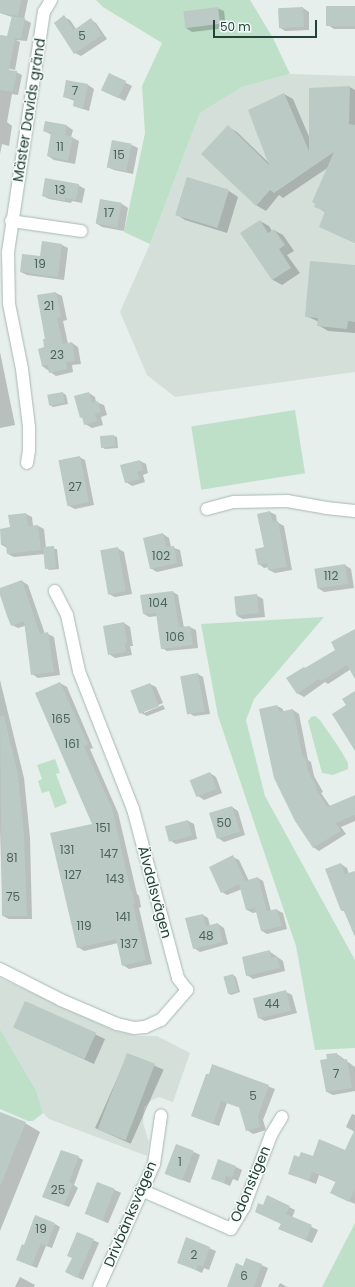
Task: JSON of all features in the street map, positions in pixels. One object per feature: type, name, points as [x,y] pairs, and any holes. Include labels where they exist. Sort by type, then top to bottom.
[{"type":"street","name":"Mäster Davids gränd","points":[[27,463],[29,450],[29,427],[22,369],[9,304],[8,252],[11,222],[44,12],[51,0]]},
{"type":"street","points":[[11,222],[81,231]]},
{"type":"street","points":[[207,509],[234,502],[287,501],[326,508],[355,511]]},
{"type":"street","name":"Älvdalsvägen","points":[[0,969],[61,1000],[117,1024],[134,1028],[145,1027],[161,1020],[188,990],[178,978],[132,809],[79,671],[67,615],[55,590]]},
{"type":"street","name":"Drivbänksvägen","points":[[99,1287],[141,1190],[154,1164],[161,1116]]},
{"type":"street","name":"Odonstigen","points":[[141,1190],[231,1228],[244,1208],[271,1135],[282,1117]]},
{"type":"shaded area","points":[[290,74],[355,76],[355,372],[175,397],[147,375],[120,312],[150,244],[200,113],[242,87]]},
{"type":"shaded area","points":[[0,978],[113,1030],[138,1036],[157,1036],[190,1053],[173,1102],[159,1097],[152,1100],[144,1107],[143,1123],[149,1142],[147,1156],[49,1119],[43,1113],[36,1090],[0,1029]]},
{"type":"green space","points":[[96,0],[250,0],[273,38],[290,74],[242,87],[200,113],[150,244],[124,232],[145,133],[142,86],[162,43],[103,7]]},
{"type":"green space","points":[[295,410],[305,473],[201,490],[191,426]]},
{"type":"green space","points":[[324,617],[254,699],[246,720],[265,796],[355,960],[355,1048],[315,1050],[296,946],[218,716],[201,624]]},
{"type":"green space","points":[[315,716],[320,720],[340,749],[348,763],[348,769],[333,775],[322,773],[308,721],[311,717]]},
{"type":"green space","points":[[55,759],[60,773],[56,774],[67,803],[55,808],[49,791],[42,793],[38,781],[42,779],[37,765]]},
{"type":"green space","points":[[0,1029],[36,1090],[43,1113],[33,1121],[28,1121],[0,1109]]},
{"type":"green space","points":[[355,1223],[355,1287],[322,1287]]},
{"type":"building","points":[[0,0],[21,0],[18,16],[0,13]]},
{"type":"building","points":[[326,6],[355,6],[355,26],[326,26]]},
{"type":"building","points":[[218,7],[220,24],[185,28],[183,11]]},
{"type":"building","points":[[303,7],[304,27],[279,28],[278,8]]},
{"type":"building","points":[[64,15],[74,30],[91,18],[102,35],[74,54],[54,23]]},
{"type":"building","points":[[12,16],[25,18],[21,39],[11,37],[15,38],[9,70],[17,71],[13,92],[0,90],[0,35],[7,36]]},
{"type":"building","points":[[109,73],[126,81],[118,98],[101,90]]},
{"type":"building","points":[[66,80],[88,84],[83,109],[73,106],[74,99],[63,97]]},
{"type":"building","points":[[350,86],[349,124],[355,125],[355,243],[319,227],[325,211],[314,207],[315,204],[312,202],[334,152],[274,193],[270,190],[256,206],[201,154],[228,125],[269,165],[248,110],[284,93],[309,151],[309,88]]},
{"type":"building","points":[[45,121],[67,125],[65,135],[73,137],[68,161],[47,156],[51,133],[43,131]]},
{"type":"building","points":[[112,140],[132,144],[126,171],[107,167]]},
{"type":"building","points":[[187,177],[229,190],[217,228],[175,215]]},
{"type":"building","points":[[45,178],[79,184],[76,200],[65,198],[65,201],[42,196]]},
{"type":"building","points":[[100,199],[122,203],[117,227],[96,224]]},
{"type":"building","points":[[260,220],[268,233],[274,229],[285,245],[279,249],[291,268],[272,280],[240,233]]},
{"type":"building","points":[[42,241],[62,244],[58,277],[20,272],[22,254],[40,256]]},
{"type":"building","points":[[310,261],[355,265],[355,322],[348,321],[347,329],[317,326],[318,318],[305,317]]},
{"type":"building","points":[[56,292],[61,317],[57,318],[63,344],[72,342],[75,361],[66,362],[67,369],[49,373],[48,365],[42,366],[38,349],[44,347],[43,339],[45,339],[37,295]]},
{"type":"building","points":[[63,392],[65,403],[49,406],[47,395]]},
{"type":"building","points":[[89,392],[92,403],[98,401],[101,412],[95,414],[97,421],[84,425],[82,417],[80,418],[74,396]]},
{"type":"building","points":[[114,435],[116,446],[101,448],[100,436]]},
{"type":"building","points":[[80,456],[89,502],[67,506],[58,460]]},
{"type":"building","points":[[140,460],[143,470],[137,472],[140,479],[125,483],[120,465]]},
{"type":"building","points":[[270,511],[273,522],[278,521],[287,567],[268,570],[267,563],[258,565],[255,549],[264,547],[257,514]]},
{"type":"building","points":[[26,513],[28,526],[38,525],[41,550],[7,554],[6,545],[1,545],[0,529],[10,527],[8,515]]},
{"type":"building","points":[[163,533],[166,547],[174,546],[177,563],[150,569],[143,538]]},
{"type":"building","points":[[54,546],[56,568],[45,569],[43,547]]},
{"type":"building","points":[[118,547],[126,591],[108,594],[100,550]]},
{"type":"building","points":[[345,564],[348,584],[318,589],[314,569]]},
{"type":"building","points":[[22,580],[40,634],[48,632],[54,672],[31,675],[24,621],[11,626],[6,613],[0,595],[0,588]]},
{"type":"building","points":[[173,591],[179,627],[190,626],[193,645],[161,649],[156,613],[143,614],[140,595]]},
{"type":"building","points":[[257,594],[259,613],[236,615],[234,596]]},
{"type":"building","points":[[124,622],[127,643],[125,643],[126,652],[108,655],[103,626]]},
{"type":"building","points":[[355,629],[355,679],[347,665],[321,681],[319,679],[297,694],[286,678],[335,650],[331,642]]},
{"type":"building","points":[[198,673],[205,711],[187,715],[180,676]]},
{"type":"building","points":[[60,682],[88,744],[84,746],[112,808],[135,904],[133,904],[146,960],[122,966],[116,939],[77,948],[50,833],[92,824],[35,693]]},
{"type":"building","points":[[150,683],[159,706],[139,714],[130,691]]},
{"type":"building","points":[[355,691],[355,751],[332,714],[346,705],[342,699]]},
{"type":"building","points":[[277,705],[279,712],[293,709],[303,758],[305,757],[308,771],[317,788],[316,789],[327,807],[355,795],[355,815],[336,823],[341,831],[313,848],[295,821],[274,778],[259,709]]},
{"type":"building","points":[[0,716],[4,716],[18,774],[24,834],[27,916],[2,916]]},
{"type":"building","points":[[210,772],[217,789],[196,797],[190,780]]},
{"type":"building","points":[[232,806],[240,832],[217,839],[209,813]]},
{"type":"building","points":[[188,820],[192,835],[169,842],[165,826]]},
{"type":"building","points":[[233,855],[245,881],[258,877],[267,911],[277,909],[282,926],[261,931],[255,908],[246,910],[239,884],[221,893],[209,867]]},
{"type":"building","points":[[341,863],[345,874],[355,871],[355,937],[343,909],[341,911],[325,869]]},
{"type":"building","points":[[203,914],[206,926],[218,923],[223,942],[193,949],[185,918]]},
{"type":"building","points":[[270,950],[271,958],[277,956],[280,968],[246,976],[242,957]]},
{"type":"building","points":[[233,974],[238,991],[228,994],[223,977]]},
{"type":"building","points":[[286,990],[291,1010],[258,1019],[253,998]]},
{"type":"building","points":[[25,1001],[96,1033],[84,1059],[13,1027]]},
{"type":"building","points":[[127,1053],[155,1064],[126,1140],[98,1130]]},
{"type":"building","points":[[337,1053],[337,1057],[341,1056],[342,1060],[347,1059],[352,1088],[326,1092],[320,1060],[327,1059],[326,1054]]},
{"type":"building","points":[[212,1064],[269,1085],[258,1116],[260,1127],[246,1131],[239,1107],[221,1101],[213,1124],[191,1116],[206,1074],[209,1074]]},
{"type":"building","points":[[0,1112],[26,1122],[1,1184],[0,1184]]},
{"type":"building","points":[[355,1129],[355,1188],[349,1202],[330,1193],[336,1181],[312,1172],[309,1181],[288,1174],[294,1155],[299,1157],[301,1152],[313,1156],[319,1139],[345,1150]]},
{"type":"building","points":[[176,1144],[194,1151],[182,1181],[165,1174]]},
{"type":"building","points":[[61,1150],[79,1156],[69,1182],[73,1184],[64,1205],[42,1197]]},
{"type":"building","points":[[218,1159],[236,1166],[232,1178],[226,1176],[224,1183],[211,1179]]},
{"type":"building","points":[[97,1182],[115,1189],[103,1221],[85,1214]]},
{"type":"building","points":[[267,1195],[290,1206],[286,1214],[312,1225],[306,1240],[278,1229],[281,1224],[255,1212],[258,1203],[263,1205]]},
{"type":"building","points":[[35,1215],[55,1223],[47,1246],[41,1243],[32,1266],[16,1260],[22,1244],[24,1245]]},
{"type":"building","points":[[77,1232],[94,1239],[77,1278],[65,1272],[72,1258],[67,1256]]},
{"type":"building","points":[[186,1237],[210,1247],[203,1267],[198,1265],[196,1270],[177,1263]]},
{"type":"building","points":[[246,1258],[262,1264],[254,1287],[227,1287],[236,1263],[243,1266]]}]
